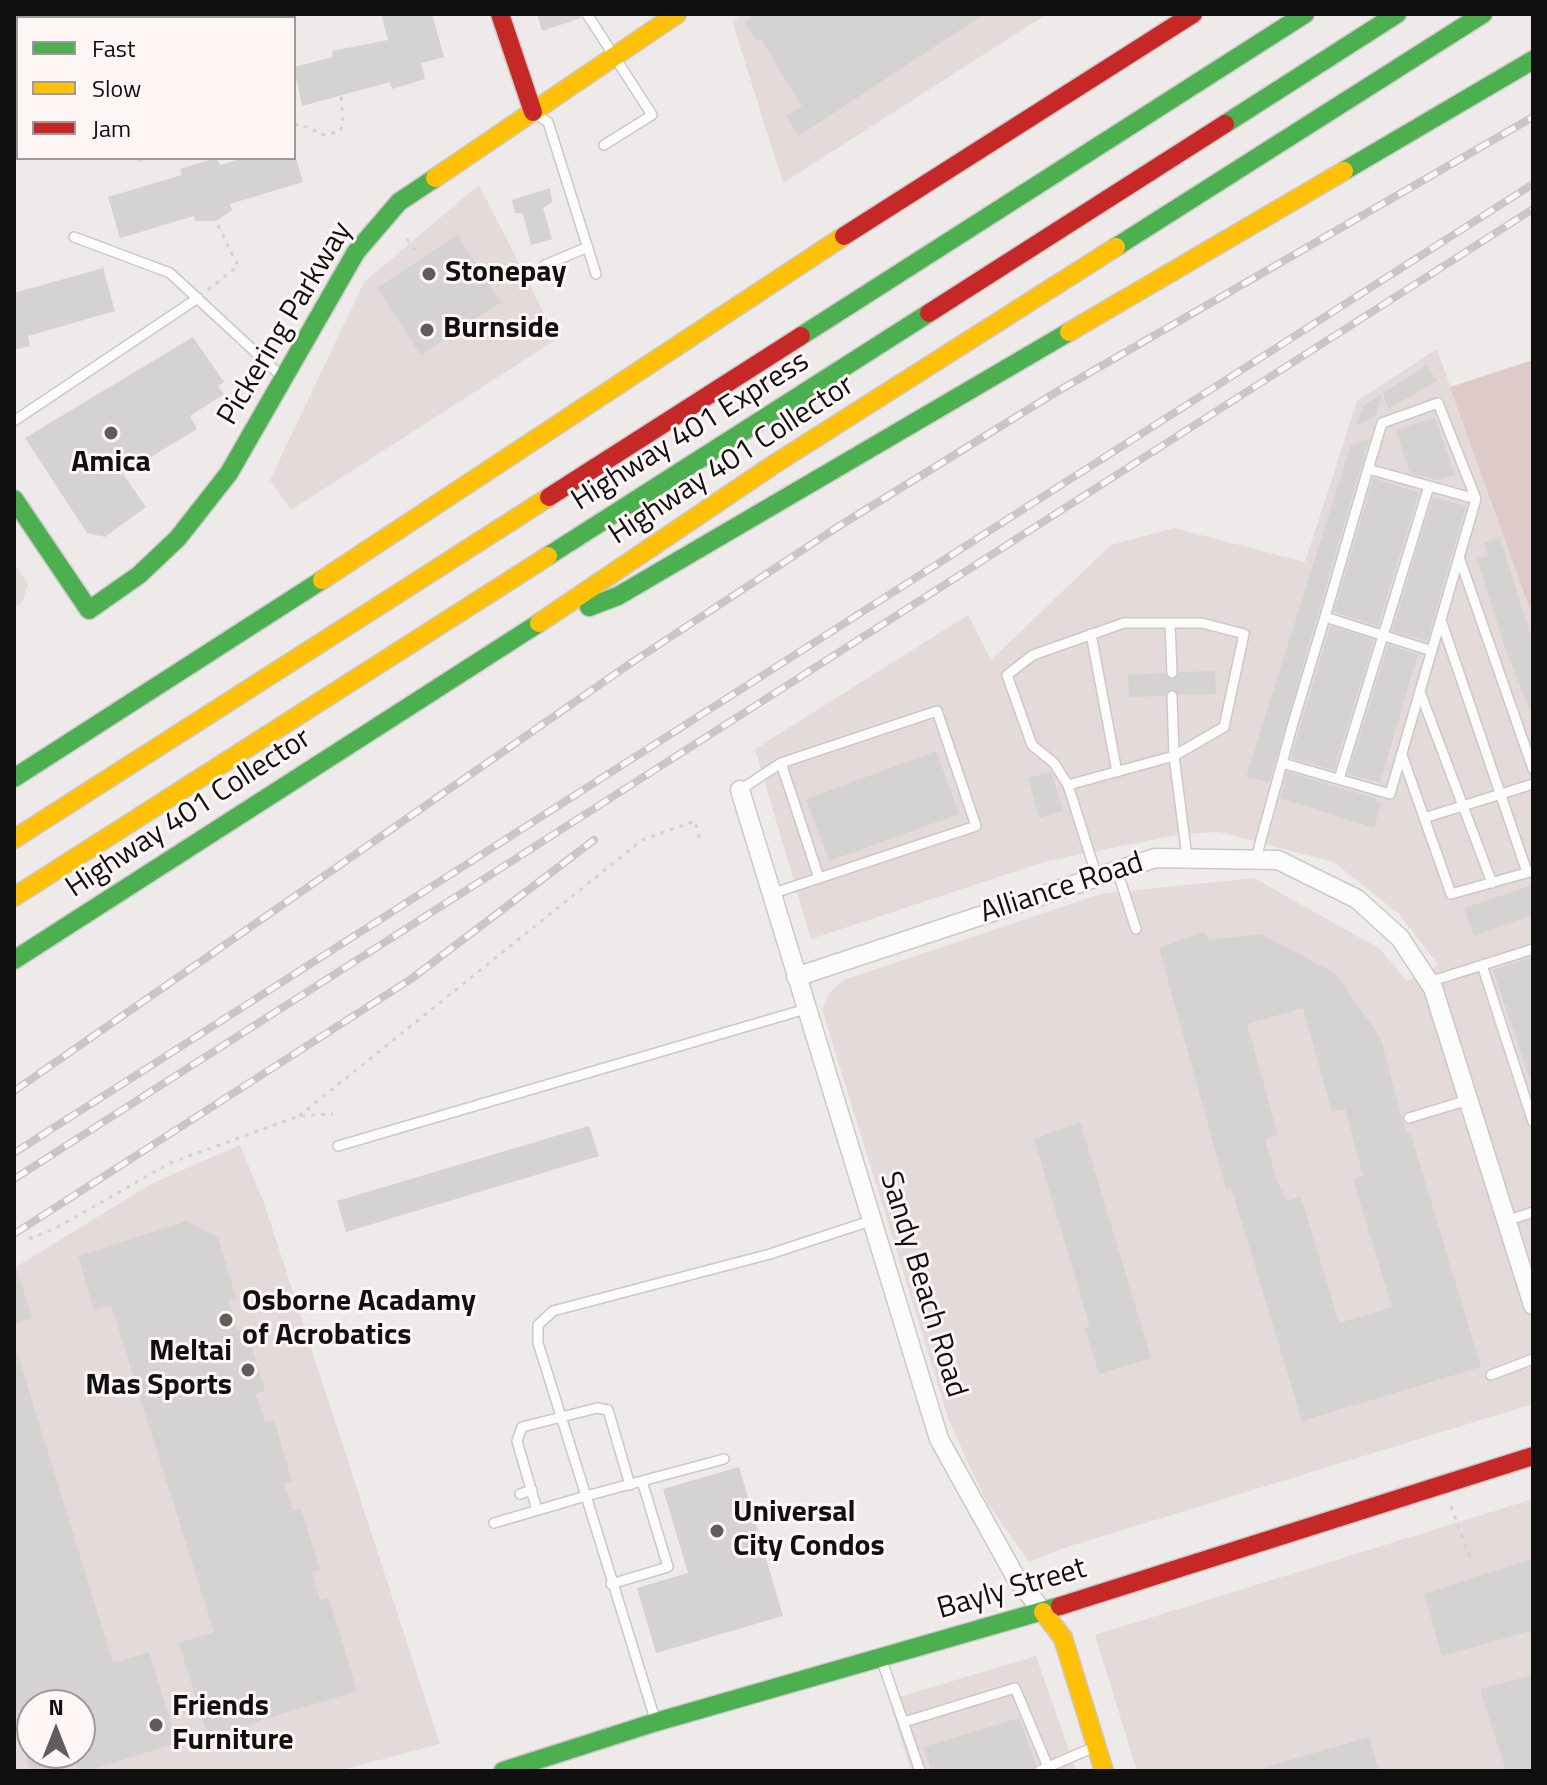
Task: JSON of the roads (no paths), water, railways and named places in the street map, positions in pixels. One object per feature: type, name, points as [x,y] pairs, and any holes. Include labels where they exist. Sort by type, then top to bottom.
[{"type":"main road","points":[[500,14],[533,112]]},
{"type":"main road","name":"Pickering Parkway","points":[[14,499],[89,610],[139,575],[207,504],[284,379],[356,252],[399,202],[677,14]]},
{"type":"main road","points":[[14,778],[778,278],[1193,14]]},
{"type":"main road","name":"Highway 401 Express","points":[[14,839],[1305,14]]},
{"type":"main road","name":"Highway 401 Express","points":[[14,897],[1397,14]]},
{"type":"main road","name":"Highway 401 Collector","points":[[14,960],[532,627],[773,465],[1483,14]]},
{"type":"main road","points":[[532,627],[618,596],[1533,60]]},
{"type":"main road","name":"Bayly Street","points":[[503,1771],[656,1722],[1043,1612],[1533,1456]]},
{"type":"main road","name":"Sandy Beach Road","points":[[1043,1612],[1063,1638],[1104,1771]]},
{"type":"street","name":"Sandy Beach Road","points":[[740,790],[939,1439],[1015,1576],[1043,1612]]},
{"type":"street","name":"Alliance Road","points":[[796,977],[1155,858],[1278,860],[1357,899],[1400,938],[1429,982],[1533,1305]]},
{"type":"lane","points":[[587,14],[652,115],[604,145]]},
{"type":"lane","points":[[533,112],[548,122],[596,274]]},
{"type":"lane","points":[[74,237],[170,273],[284,379]]},
{"type":"lane","points":[[545,265],[588,247]]},
{"type":"lane","points":[[14,421],[198,298]]},
{"type":"lane","points":[[1256,858],[1282,763],[1382,423],[1438,403],[1476,499],[1390,794],[1282,763]]},
{"type":"lane","points":[[1368,469],[1476,499]]},
{"type":"lane","points":[[1339,779],[1429,486]]},
{"type":"lane","points":[[1459,557],[1533,769]]},
{"type":"lane","points":[[1325,617],[1432,651]]},
{"type":"lane","points":[[1402,753],[1451,894],[1530,872],[1441,620]]},
{"type":"lane","points":[[1068,785],[1174,756],[1224,727],[1244,634],[1202,623],[1124,623],[1033,655],[1007,675],[1032,745],[1054,763],[1068,785],[1097,877]]},
{"type":"lane","points":[[1170,623],[1172,673]]},
{"type":"lane","points":[[1091,634],[1117,772]]},
{"type":"lane","points":[[1420,692],[1492,883]]},
{"type":"lane","points":[[1172,696],[1174,756],[1187,857]]},
{"type":"lane","points":[[740,790],[781,763],[937,711],[976,826],[771,894]]},
{"type":"lane","points":[[781,763],[819,878]]},
{"type":"lane","points":[[1424,818],[1533,784]]},
{"type":"lane","points":[[1117,870],[1136,929]]},
{"type":"lane","points":[[1429,982],[1533,949]]},
{"type":"lane","points":[[1482,965],[1533,1122]]},
{"type":"lane","points":[[338,1146],[806,1009]]},
{"type":"lane","points":[[1409,1118],[1468,1100]]},
{"type":"lane","points":[[1506,1221],[1533,1212]]},
{"type":"lane","points":[[656,1722],[538,1343],[538,1325],[553,1311],[770,1254],[873,1220]]},
{"type":"lane","points":[[1491,1375],[1533,1359]]},
{"type":"lane","points":[[537,1510],[517,1441],[522,1427],[597,1408],[608,1410],[630,1485]]},
{"type":"lane","points":[[494,1523],[724,1459]]},
{"type":"lane","points":[[611,1584],[668,1567],[642,1481]]},
{"type":"lane","points":[[520,1494],[532,1490]]},
{"type":"lane","points":[[880,1658],[920,1771]]},
{"type":"lane","points":[[904,1722],[1015,1688],[1044,1769],[1096,1746]]},
{"type":"railway","points":[[14,1091],[631,663],[836,528],[1058,391],[1533,117]]},
{"type":"railway","points":[[14,1153],[1533,184]]},
{"type":"railway","points":[[14,1179],[1533,209]]},
{"type":"railway","points":[[14,1234],[411,979],[594,840]]},
{"type":"place","name":"Stonepay","points":[[429,274]]},
{"type":"place","name":"Burnside","points":[[427,330]]},
{"type":"place","name":"Amica","points":[[111,433]]},
{"type":"place","name":"Osborne Acadamy of Acrobatics","points":[[226,1320]]},
{"type":"place","name":"Meltai Mas Sports","points":[[248,1370]]},
{"type":"place","name":"Universal City Condos","points":[[717,1531]]},
{"type":"place","name":"Friends Furniture","points":[[156,1725]]}]
